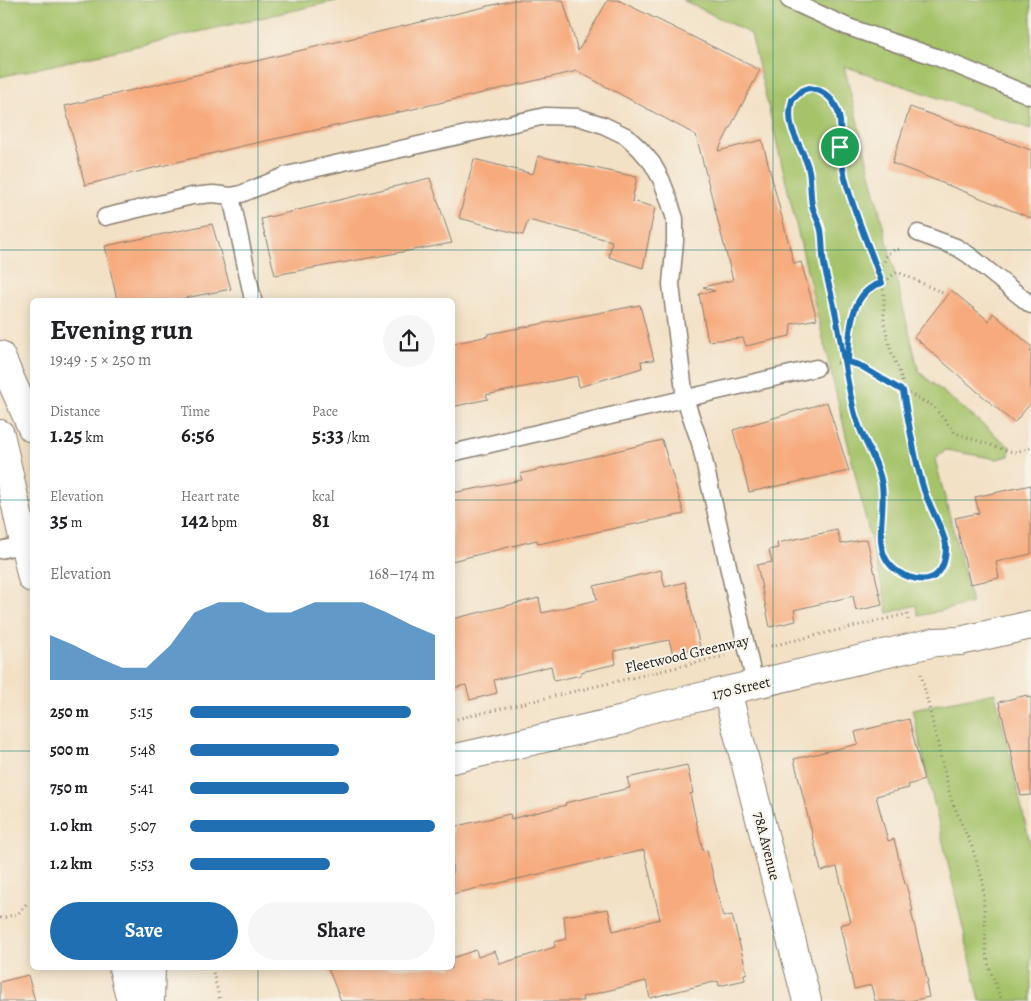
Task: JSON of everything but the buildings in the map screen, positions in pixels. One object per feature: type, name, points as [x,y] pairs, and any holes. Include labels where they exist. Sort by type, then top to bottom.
[{"type":"street","points":[[0,354],[30,423]]},
{"type":"street","points":[[0,434],[19,547],[30,573]]},
{"type":"street","name":"170 Street","points":[[455,758],[624,720],[645,710],[935,642],[960,641],[1031,625]]},
{"type":"street","name":"78A Avenue","points":[[727,691],[806,1001]]},
{"type":"street","points":[[123,970],[131,1001]]},
{"type":"street","points":[[150,1001],[151,970]]},
{"type":"lane","points":[[789,0],[848,27],[939,58],[1031,96]]},
{"type":"lane","points":[[105,217],[192,196],[213,194],[231,196],[241,194],[287,175],[545,116],[578,117],[603,125],[626,136],[652,163],[662,179],[675,219],[671,284],[685,399],[700,443],[755,684]]},
{"type":"lane","points":[[231,196],[253,298]]},
{"type":"lane","points":[[918,233],[969,255],[1031,305]]},
{"type":"lane","points":[[455,452],[816,368]]},
{"type":"path","points":[[816,89],[835,104],[841,123],[840,147],[845,179],[860,227],[882,283],[884,291],[884,323],[891,351],[900,368],[903,391],[924,489],[946,544],[942,567],[938,574],[925,581],[917,580],[898,572],[885,559],[882,551],[880,520],[882,494],[880,479],[875,463],[859,430],[854,412],[846,362],[824,263],[820,228],[813,206],[808,169],[789,121],[792,100],[803,90],[816,89]]},
{"type":"path","points":[[879,274],[887,254],[898,249],[907,251]]},
{"type":"path","points":[[846,362],[854,316],[860,298],[866,291],[898,272],[943,293]]},
{"type":"path","points":[[816,368],[846,362],[859,365],[933,406],[955,433],[1008,451],[1015,452],[1031,448]]},
{"type":"path","name":"Fleetwood Greenway","points":[[455,719],[907,614],[909,622]]},
{"type":"path","points":[[920,671],[951,799],[972,847],[983,881],[986,953],[989,967],[1002,1001]]},
{"type":"path","points":[[0,918],[18,914],[27,903]]},
{"type":"path","points":[[212,970],[220,1001]]},
{"type":"green space","points":[[0,0],[340,0],[0,77]]},
{"type":"green space","points":[[683,0],[1031,0],[1031,129],[844,66],[919,372],[1010,447],[1009,456],[997,459],[946,450],[935,459],[972,603],[919,616],[916,605],[888,613],[751,34]]},
{"type":"green space","points":[[995,693],[1031,848],[1031,1001],[980,1001],[912,709]]},
{"type":"route","points":[[809,88],[816,89],[835,104],[841,123],[840,147],[845,179],[860,227],[882,283],[866,291],[860,298],[850,336],[848,362],[859,365],[903,391],[924,489],[946,544],[942,567],[938,574],[925,581],[917,580],[898,572],[885,559],[882,551],[880,520],[882,486],[879,471],[859,430],[854,412],[836,314],[824,263],[820,228],[811,196],[808,169],[789,121],[792,100],[803,90],[809,88]]}]
